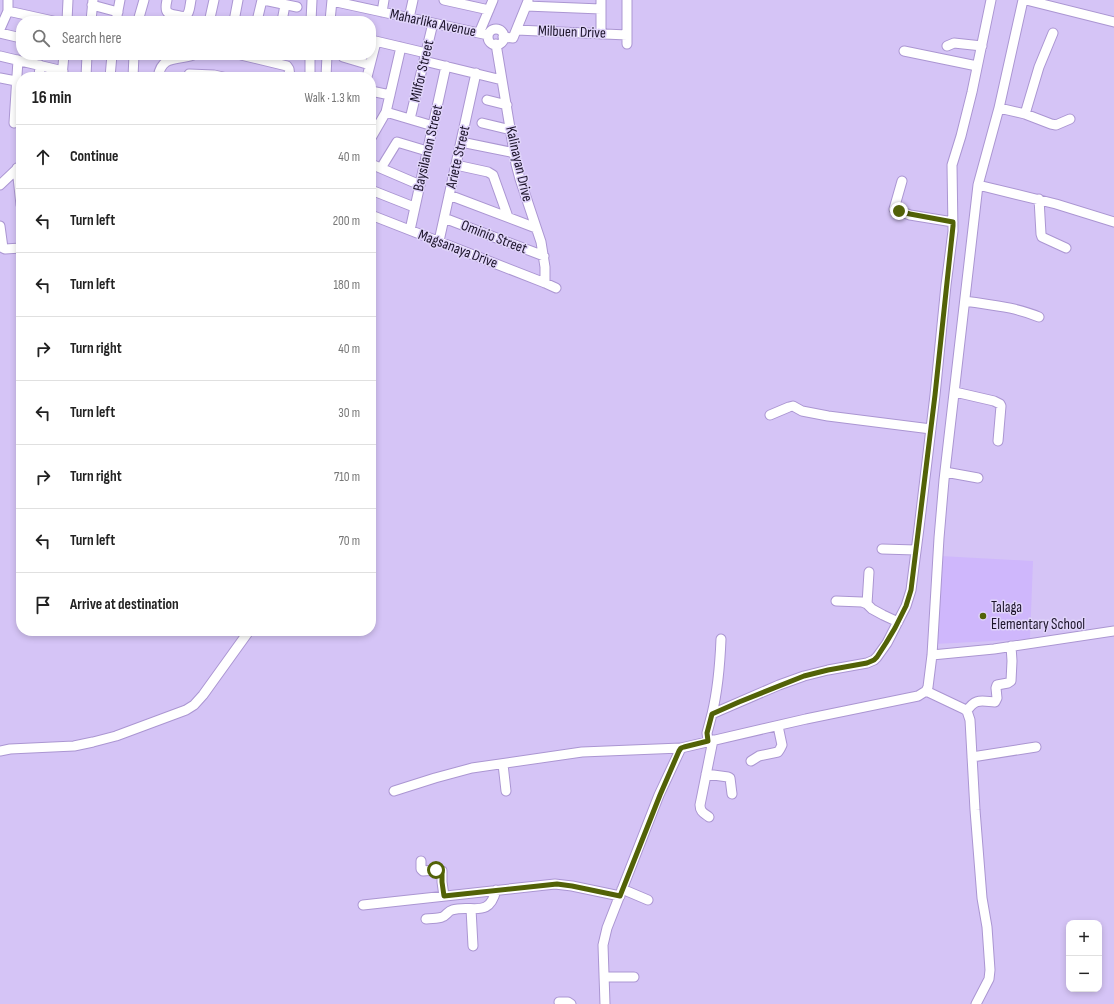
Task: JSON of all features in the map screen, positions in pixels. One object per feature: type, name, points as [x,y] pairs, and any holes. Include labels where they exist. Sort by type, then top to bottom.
[{"type":"street","points":[[0,29],[8,11],[8,0]]},
{"type":"street","points":[[67,0],[67,16]]},
{"type":"street","points":[[92,16],[93,3],[117,16],[120,0]]},
{"type":"street","points":[[139,16],[144,0]]},
{"type":"street","points":[[167,0],[165,8],[166,12],[170,15],[186,16],[191,0]]},
{"type":"street","points":[[210,16],[214,0]]},
{"type":"street","points":[[235,16],[238,0]]},
{"type":"street","points":[[259,16],[266,0],[297,7]]},
{"type":"street","points":[[311,16],[312,0]]},
{"type":"street","points":[[382,12],[384,0]]},
{"type":"street","points":[[409,18],[413,0]]},
{"type":"street","points":[[444,0],[489,10]]},
{"type":"street","points":[[493,0],[489,10],[484,34],[490,42],[496,44],[500,43],[503,37]]},
{"type":"street","points":[[627,0],[627,44]]},
{"type":"street","points":[[712,714],[804,676],[867,663],[874,660],[886,643],[906,606],[911,590],[936,387],[953,222],[952,165],[964,125],[991,0]]},
{"type":"street","points":[[394,791],[472,768],[582,752],[681,748],[838,712],[918,696],[926,691],[930,681],[945,472],[978,185],[999,108],[1023,0]]},
{"type":"street","points":[[1026,0],[1114,22]]},
{"type":"street","points":[[330,16],[332,1]]},
{"type":"street","name":"Maharlika Avenue","points":[[332,1],[484,34]]},
{"type":"street","points":[[503,37],[513,38],[527,3],[601,5],[601,34]]},
{"type":"street","points":[[283,16],[285,5]]},
{"type":"street","points":[[8,11],[30,16]]},
{"type":"street","name":"Milfor Street","points":[[410,119],[434,23]]},
{"type":"street","points":[[484,34],[496,29],[500,31],[503,37]]},
{"type":"street","name":"Milbuen Drive","points":[[517,30],[627,35]]},
{"type":"street","points":[[0,33],[16,37]]},
{"type":"street","points":[[1025,114],[1039,67],[1053,33]]},
{"type":"street","points":[[376,42],[402,47],[446,66],[502,80]]},
{"type":"street","points":[[947,46],[954,43],[982,46]]},
{"type":"street","name":"Kalinayan Drive","points":[[496,44],[520,179],[541,242],[544,256],[545,283]]},
{"type":"street","points":[[376,129],[386,112],[402,47]]},
{"type":"street","points":[[904,51],[977,66]]},
{"type":"street","points":[[0,56],[16,60]]},
{"type":"street","points":[[17,72],[18,60],[40,65],[57,72]]},
{"type":"street","points":[[62,72],[63,60]]},
{"type":"street","points":[[86,72],[88,60]]},
{"type":"street","points":[[110,72],[112,60]]},
{"type":"street","points":[[133,72],[134,60]]},
{"type":"street","points":[[159,72],[164,64],[171,60]]},
{"type":"street","points":[[189,72],[190,60]]},
{"type":"street","points":[[262,60],[287,66],[289,72]]},
{"type":"street","points":[[310,60],[310,72]]},
{"type":"street","points":[[326,72],[327,60]]},
{"type":"street","points":[[353,60],[370,65]]},
{"type":"street","points":[[368,72],[371,60]]},
{"type":"street","points":[[39,72],[40,65]]},
{"type":"street","name":"Baysilanon Street","points":[[410,230],[446,66]]},
{"type":"street","name":"Ariete Street","points":[[439,241],[476,73]]},
{"type":"street","points":[[0,78],[16,81],[14,124]]},
{"type":"street","points":[[376,92],[390,96]]},
{"type":"street","points":[[487,100],[507,105]]},
{"type":"street","points":[[999,108],[1025,114],[1056,125],[1070,119]]},
{"type":"street","points":[[386,112],[433,126]]},
{"type":"street","points":[[482,123],[511,130]]},
{"type":"street","points":[[381,168],[397,142],[427,151]]},
{"type":"street","points":[[461,142],[515,153]]},
{"type":"street","points":[[456,165],[488,172],[493,175],[508,217]]},
{"type":"street","points":[[376,166],[420,185]]},
{"type":"street","points":[[0,185],[16,169]]},
{"type":"street","points":[[902,180],[894,209],[910,214],[953,222]]},
{"type":"street","points":[[978,185],[1039,199],[1114,222]]},
{"type":"street","points":[[376,192],[414,207]]},
{"type":"street","points":[[449,195],[536,228]]},
{"type":"street","points":[[1039,199],[1042,237],[1066,248]]},
{"type":"street","name":"Magsanaya Drive","points":[[376,217],[556,288]]},
{"type":"street","name":"Ominio Street","points":[[444,218],[544,256]]},
{"type":"street","points":[[0,226],[3,248],[16,248]]},
{"type":"street","points":[[965,301],[1012,308],[1039,317]]},
{"type":"street","points":[[955,392],[994,401],[1000,404],[998,441]]},
{"type":"street","points":[[770,415],[793,406],[802,411],[828,416],[931,429]]},
{"type":"street","points":[[945,472],[978,478]]},
{"type":"street","points":[[882,549],[916,550]]},
{"type":"street","points":[[867,604],[869,572]]},
{"type":"street","points":[[836,601],[856,601],[867,604],[872,609],[898,622]]},
{"type":"street","points":[[932,655],[1011,646],[1114,631]]},
{"type":"street","points":[[0,751],[10,749],[74,746],[93,742],[116,736],[186,710],[194,705],[204,695],[245,636]]},
{"type":"street","points":[[709,817],[701,812],[700,809],[711,741],[707,733],[719,676],[721,639]]},
{"type":"street","points":[[967,711],[971,705],[981,700],[995,702],[997,698],[996,688],[998,685],[1011,681],[1011,646]]},
{"type":"street","points":[[926,691],[967,711],[970,720],[982,898],[987,928],[990,970],[989,979],[976,1004]]},
{"type":"street","points":[[751,761],[759,756],[778,752],[782,745],[778,726]]},
{"type":"street","points":[[972,758],[1036,747]]},
{"type":"street","points":[[605,1004],[604,938],[660,795],[681,748]]},
{"type":"street","points":[[503,764],[506,791]]},
{"type":"street","points":[[706,774],[730,778],[732,794]]},
{"type":"street","points":[[421,862],[421,869],[423,871],[442,871],[444,896]]},
{"type":"street","points":[[363,905],[557,884],[621,893],[648,900]]},
{"type":"street","points":[[426,919],[441,918],[451,910],[482,908],[488,906],[492,901],[496,890]]},
{"type":"street","points":[[471,909],[473,946]]},
{"type":"street","points":[[604,977],[634,977]]},
{"type":"street","points":[[559,1002],[571,1004]]},
{"type":"shaded area","name":"Talaga Elementary School","points":[[940,556],[1033,561],[1030,639],[934,644]]},
{"type":"place","name":"Talaga Elementary School","points":[[983,616]]},
{"type":"route","points":[[436,870],[442,871],[444,896],[557,884],[620,896],[679,751],[681,748],[708,741],[707,733],[712,714],[779,685],[804,676],[871,662],[877,657],[895,628],[906,606],[911,590],[935,395],[953,226],[953,222],[899,211]]}]
